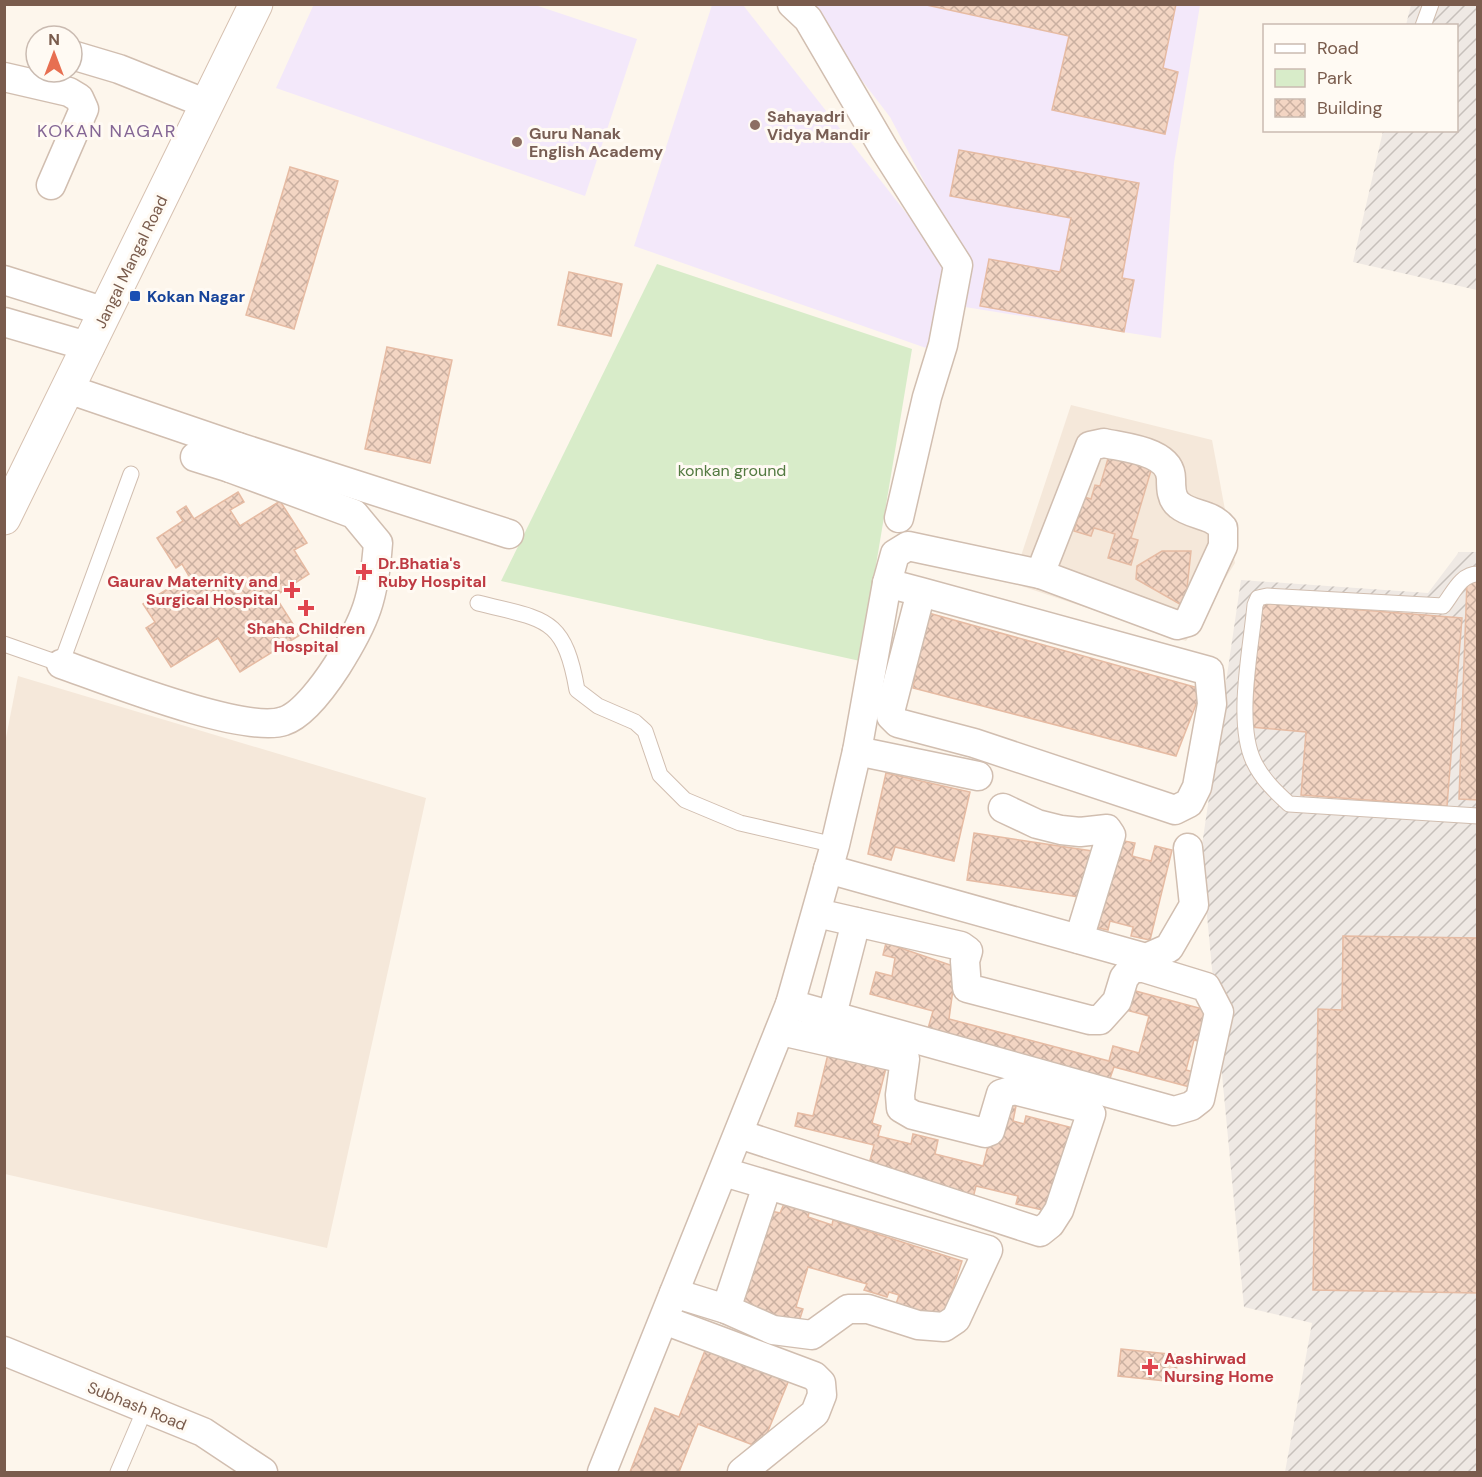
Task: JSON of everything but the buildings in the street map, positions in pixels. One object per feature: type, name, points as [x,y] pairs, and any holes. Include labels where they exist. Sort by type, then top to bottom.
[{"type":"main road","name":"Jangal Mangal Road","points":[[4,519],[256,4]]},
{"type":"street","points":[[792,4],[807,18],[884,149],[958,265],[943,345],[927,397],[898,518]]},
{"type":"street","points":[[84,59],[119,69],[207,104]]},
{"type":"street","points":[[4,77],[69,92],[80,98],[84,109],[51,185]]},
{"type":"street","points":[[4,280],[106,312]]},
{"type":"street","points":[[4,322],[90,347]]},
{"type":"street","points":[[61,664],[165,700],[247,723],[285,721],[320,693],[358,632],[375,586],[378,543],[354,514],[234,458],[68,389]]},
{"type":"street","points":[[602,1473],[790,1004],[832,857],[857,751],[887,583],[895,554],[908,546],[1040,574],[1177,624],[1188,622],[1223,546],[1223,528],[1216,520],[1179,506],[1173,498],[1171,471],[1162,458],[1104,442],[1090,446],[1040,574]]},
{"type":"street","points":[[195,458],[234,458],[509,534]]},
{"type":"street","points":[[887,583],[921,592],[1209,670],[1212,704],[1197,787],[1189,803],[1175,810],[974,743],[898,723],[891,716],[891,708],[921,592]]},
{"type":"street","points":[[857,751],[978,776]]},
{"type":"street","points":[[1003,808],[1037,824],[1080,832],[1107,829],[1111,835],[1079,939]]},
{"type":"street","points":[[832,857],[1079,939],[1146,958],[1169,948],[1181,922],[1194,904],[1188,848]]},
{"type":"street","points":[[790,1004],[1174,1111],[1191,1106],[1200,1099],[1219,1012],[1206,987],[1144,968],[1132,968],[1111,1011],[1100,1020],[1090,1020],[967,988],[965,961],[968,951],[961,946],[817,913]]},
{"type":"street","points":[[832,1015],[856,922]]},
{"type":"street","points":[[739,1134],[1040,1232],[1050,1224],[1059,1210],[1091,1114],[1085,1108],[1014,1090],[1001,1094],[990,1131],[985,1133],[913,1115],[901,1108],[900,1095],[906,1067],[905,1059],[781,1031]]},
{"type":"street","points":[[674,1293],[726,1309],[773,1330],[812,1335],[848,1309],[868,1309],[918,1325],[944,1327],[956,1319],[988,1250],[724,1172]]},
{"type":"street","points":[[726,1309],[767,1186]]},
{"type":"street","points":[[664,1320],[814,1376],[821,1383],[822,1395],[815,1413],[742,1473]]},
{"type":"street","name":"Subhash Road","points":[[4,1351],[202,1432],[263,1473]]},
{"type":"lane","points":[[1424,24],[1431,4]]},
{"type":"lane","points":[[4,644],[61,664],[131,474]]},
{"type":"lane","points":[[1478,574],[1470,574],[1462,579],[1443,606],[1268,596],[1258,598],[1255,605],[1244,728],[1253,761],[1269,785],[1289,804],[1478,816]]},
{"type":"lane","points":[[478,603],[543,620],[563,639],[572,660],[576,690],[598,706],[635,722],[645,731],[660,776],[685,800],[832,857]]},
{"type":"lane","points":[[118,1473],[145,1409]]},
{"type":"shaded area","name":"Guru Nanak English Academy","points":[[314,4],[535,5],[637,39],[585,196],[276,88]]},
{"type":"shaded area","name":"Sahayadri Vidya Mandir","points":[[712,5],[743,5],[947,265],[929,349],[634,246]]},
{"type":"shaded area","points":[[799,5],[1200,5],[1174,163],[1161,338],[965,307],[968,265],[890,117],[817,22]]},
{"type":"shaded area","points":[[1411,5],[1477,5],[1477,290],[1353,262],[1383,132],[1458,132],[1458,24],[1406,24]]},
{"type":"shaded area","points":[[1071,405],[1212,440],[1235,563],[1186,641],[1012,583]]},
{"type":"shaded area","points":[[1459,552],[1477,552],[1477,1472],[1285,1472],[1312,1323],[1244,1307],[1201,852],[1241,580],[1428,593]]},
{"type":"shaded area","points":[[18,676],[426,798],[327,1248],[5,1174],[4,748]]},
{"type":"green space","name":"konkan ground","points":[[657,264],[912,349],[860,661],[501,581]]},
{"type":"place","name":"Sahayadri Vidya Mandir","points":[[755,125]]},
{"type":"place","name":"Guru Nanak English Academy","points":[[517,142]]},
{"type":"place","name":"Kokan Nagar","points":[[135,296]]},
{"type":"place","name":"Dr.Bhatia's Ruby Hospital","points":[[364,572]]},
{"type":"place","name":"Gaurav Maternity and Surgical Hospital","points":[[292,590]]},
{"type":"place","name":"Shaha Children Hospital","points":[[306,608]]},
{"type":"place","name":"Aashirwad Nursing Home","points":[[1150,1367]]},
{"type":"district","name":"KOKAN NAGAR","points":[[107,131]]}]
